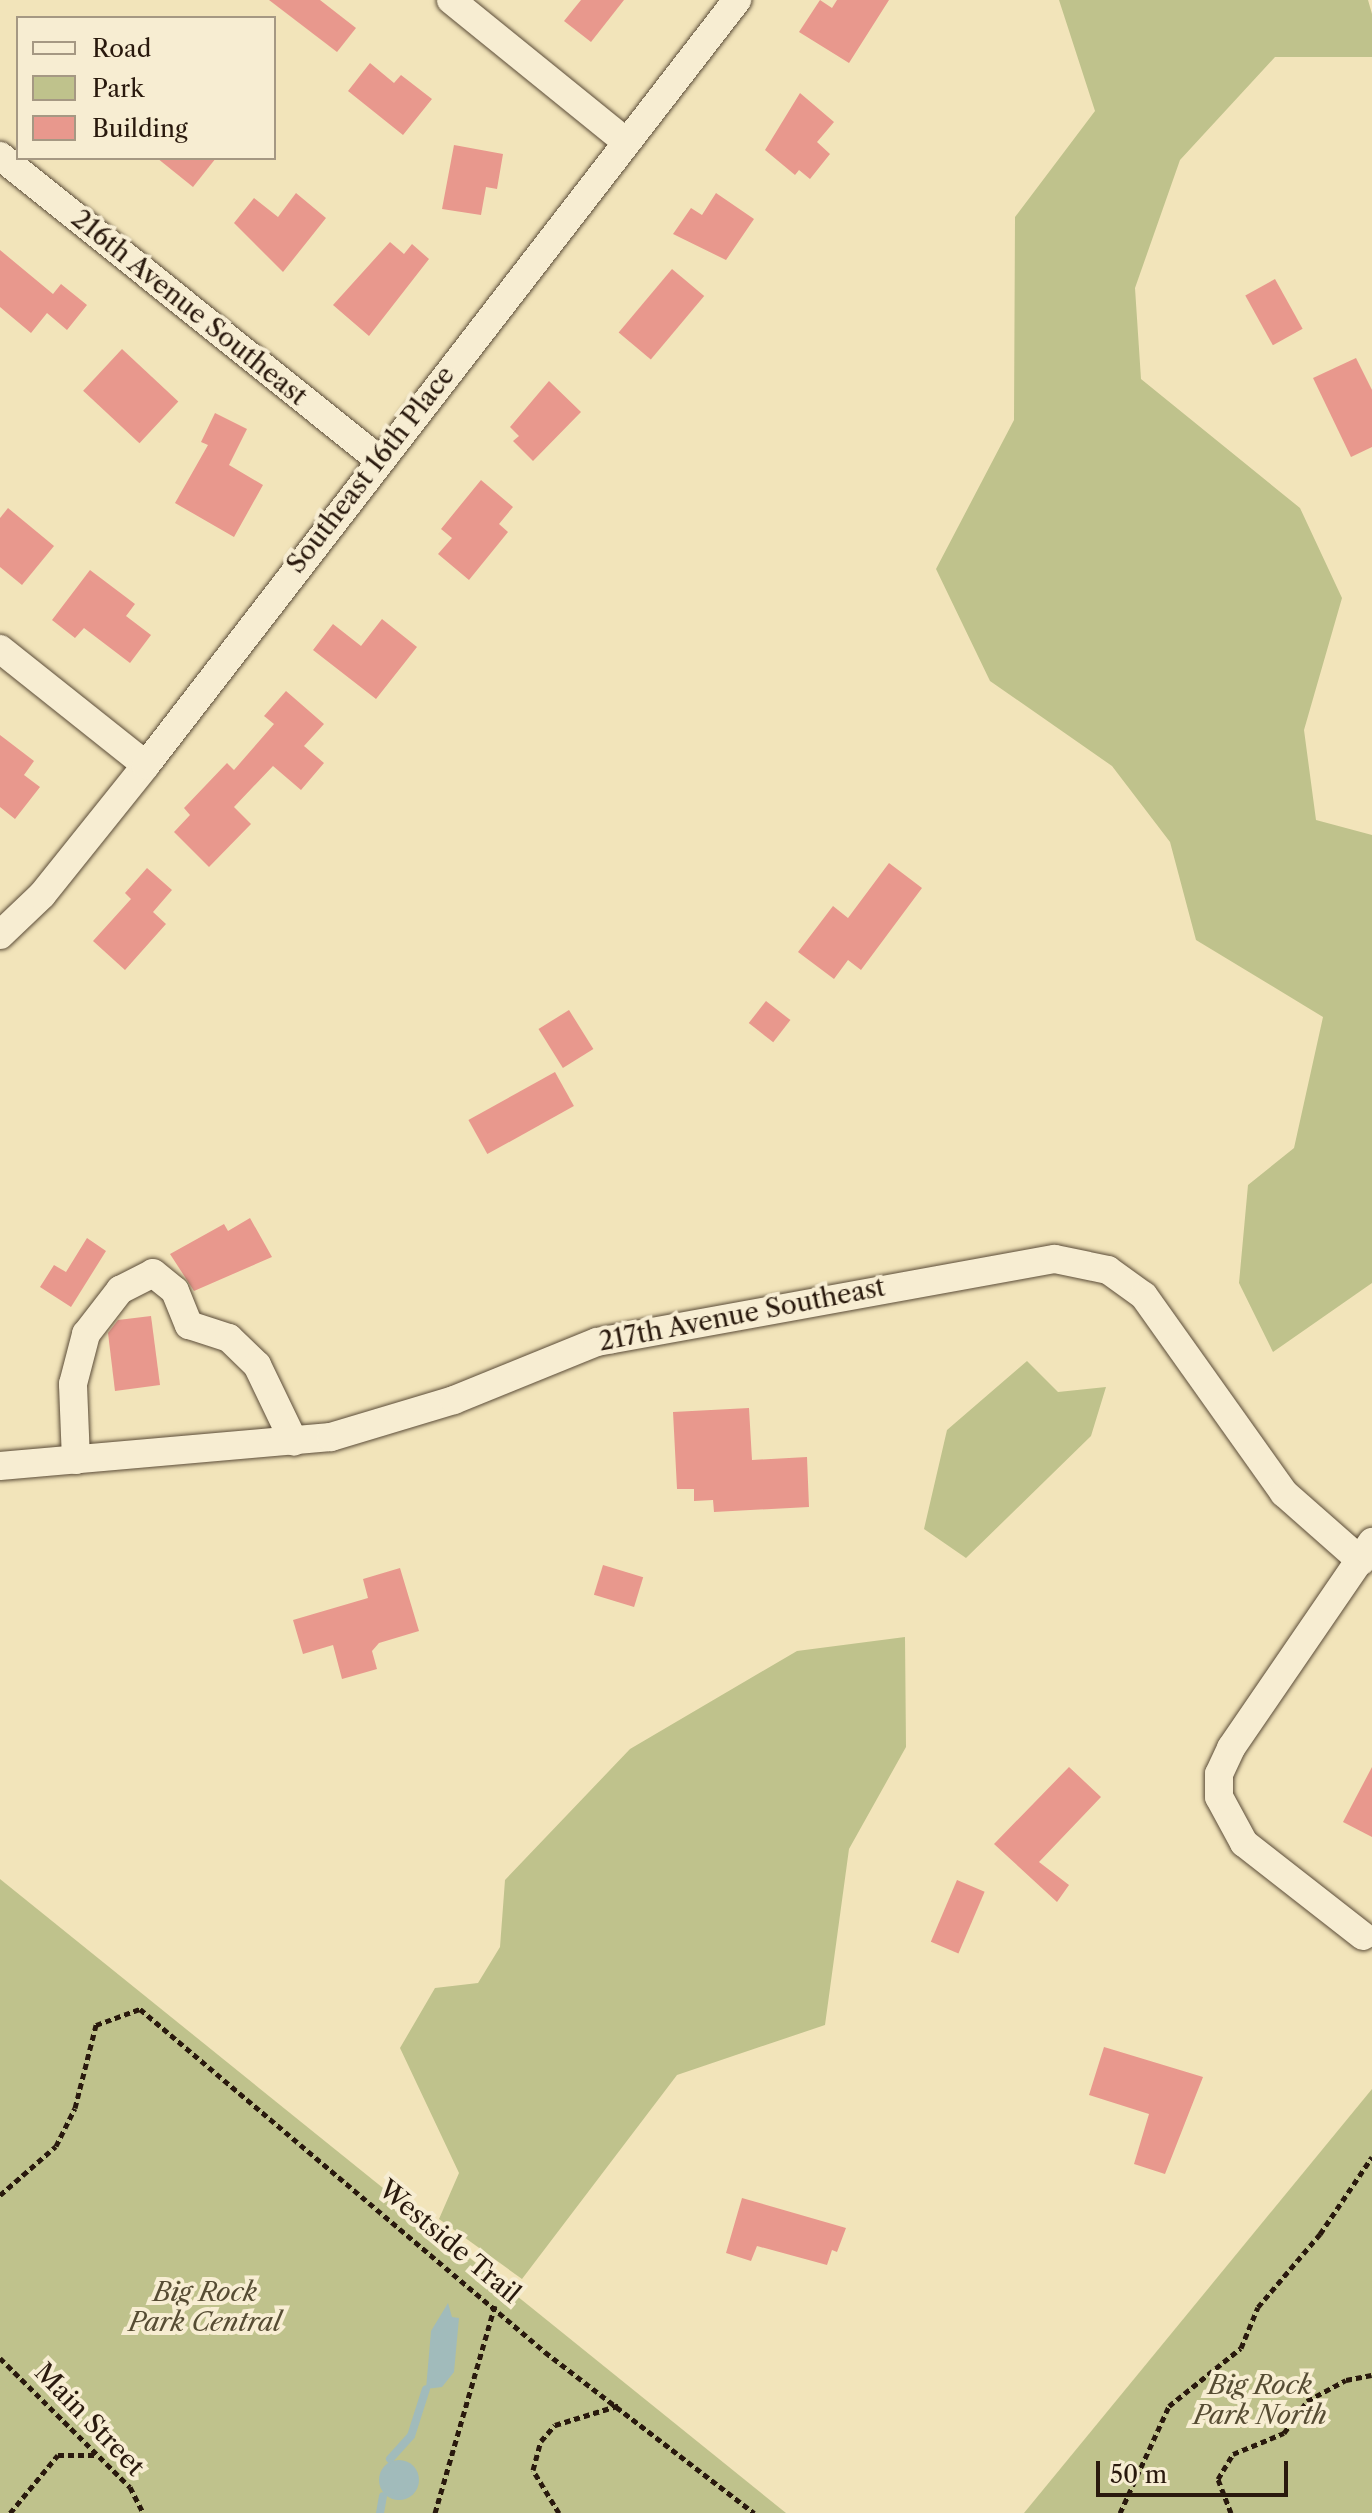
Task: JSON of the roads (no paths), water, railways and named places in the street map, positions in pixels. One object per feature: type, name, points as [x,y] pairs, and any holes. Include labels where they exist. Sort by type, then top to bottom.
[{"type":"street","points":[[451,0],[625,141]]},
{"type":"street","name":"Southeast 16th Place","points":[[0,935],[42,895],[146,765],[625,141],[737,0]]},
{"type":"street","name":"216th Avenue Southeast","points":[[0,156],[379,460]]},
{"type":"street","points":[[0,649],[146,765]]},
{"type":"street","name":"217th Avenue Southeast","points":[[0,1466],[294,1442],[386,1424],[597,1342],[1055,1259],[1108,1270],[1144,1296],[1284,1493],[1367,1552]]},
{"type":"street","points":[[76,1460],[73,1384],[86,1334],[120,1290],[153,1273],[175,1291],[189,1325],[229,1338],[257,1365],[294,1442]]},
{"type":"street","points":[[1363,1936],[1244,1843],[1219,1797],[1219,1774],[1231,1748],[1367,1552]]},
{"type":"water","points":[[448,2303],[452,2317],[459,2318],[454,2372],[442,2387],[426,2389],[431,2331]]},
{"type":"water","points":[[399,2460],[413,2466],[419,2480],[413,2494],[399,2500],[385,2494],[379,2480],[385,2466]]},
{"type":"waterway","points":[[390,2459],[411,2436],[426,2389]]},
{"type":"waterway","points":[[380,2513],[383,2496]]},
{"type":"park label","name":"Big Rock Park Central","points":[[205,2308]]},
{"type":"park label","name":"Big Rock Park North","points":[[1260,2401]]}]
